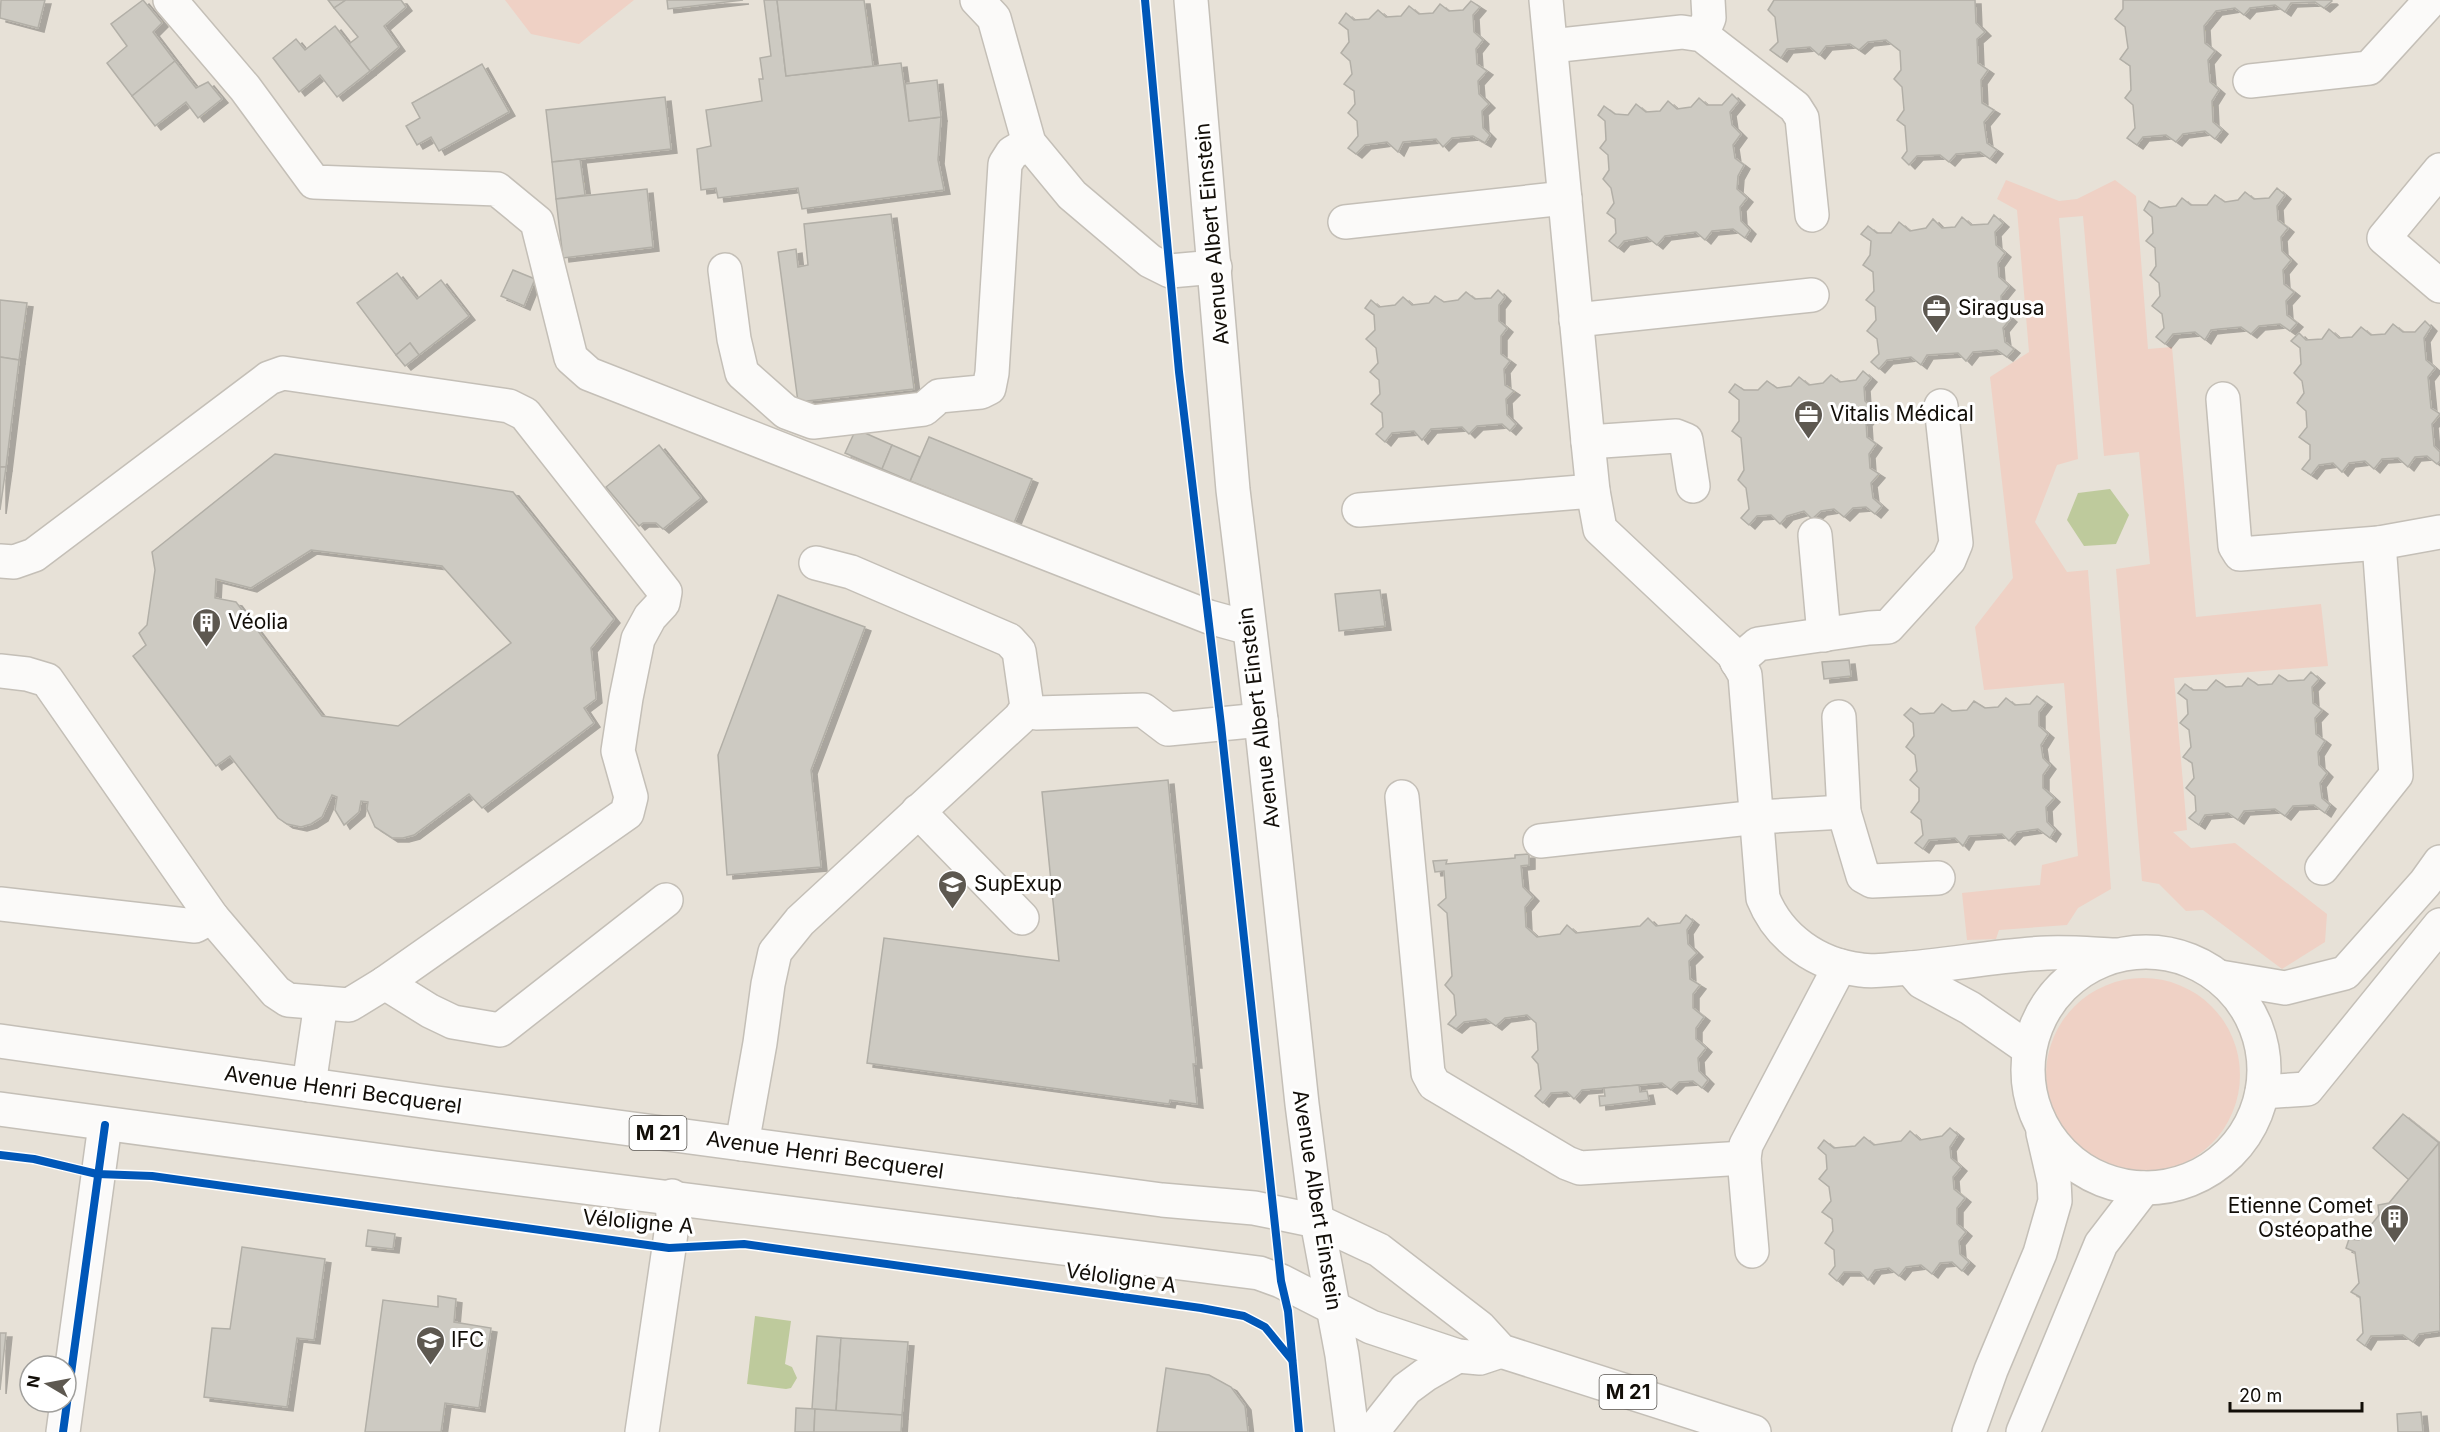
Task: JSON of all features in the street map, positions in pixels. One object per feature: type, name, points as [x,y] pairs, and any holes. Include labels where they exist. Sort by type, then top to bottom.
[{"type":"main road","points":[[170,0],[245,88],[314,182],[497,189],[537,222],[571,358],[589,374],[1209,617],[1249,628]]},
{"type":"main road","points":[[977,0],[994,18],[1029,143],[1072,195],[1149,261],[1170,271],[1215,267]]},
{"type":"main road","name":"Avenue Albert Einstein","points":[[1191,0],[1233,490],[1261,720],[1289,992],[1317,1221],[1334,1308],[1352,1432]]},
{"type":"main road","points":[[1546,0],[1588,442],[1600,529],[1733,654],[1745,675],[1763,898],[1780,930],[1815,956],[1840,966],[1862,971],[2047,953],[2115,955],[2152,951],[2188,959],[2220,977],[2242,1001],[2257,1029],[2263,1060],[2262,1092],[2249,1126],[2228,1155],[2203,1173],[2175,1185],[2144,1188],[2104,1181],[2068,1160],[2043,1129]]},
{"type":"main road","points":[[1702,35],[1709,18],[1708,0]]},
{"type":"main road","points":[[2250,81],[2369,68],[2431,0]]},
{"type":"main road","points":[[1551,46],[1682,32],[1702,35],[1795,107],[1802,118],[1812,215]]},
{"type":"main road","points":[[725,270],[734,339],[742,373],[786,412],[813,422],[924,409],[939,396],[981,392],[989,388],[992,373],[1005,164],[1012,153],[1029,143]]},
{"type":"main road","points":[[2440,170],[2384,238],[2440,286]]},
{"type":"main road","points":[[1345,222],[1564,198]]},
{"type":"main road","points":[[1576,320],[1812,295]]},
{"type":"main road","points":[[0,561],[14,562],[34,555],[269,378],[283,373],[509,406],[525,414],[665,592],[663,603],[650,617],[638,639],[626,699],[618,751],[631,797],[627,813],[386,983],[349,1005],[288,1000],[276,992],[212,917],[47,680],[27,674],[0,671]]},
{"type":"main road","points":[[2223,399],[2235,546],[2240,554],[2379,543],[2440,532]]},
{"type":"main road","points":[[1737,662],[1758,644],[1888,627],[1949,560],[1956,543],[1941,406]]},
{"type":"main road","points":[[1588,442],[1676,436],[1686,440],[1693,486]]},
{"type":"main road","points":[[1359,510],[1593,490]]},
{"type":"main road","points":[[1815,535],[1824,635]]},
{"type":"main road","points":[[2322,868],[2396,775],[2379,543]]},
{"type":"main road","points":[[742,1144],[775,952],[800,921],[1020,718],[1027,707],[1019,651],[1009,640],[851,572],[816,563]]},
{"type":"main road","points":[[1027,707],[1036,713],[1143,710],[1168,729],[1261,720]]},
{"type":"main road","points":[[1839,717],[1844,812],[1863,876],[1872,881],[1938,878]]},
{"type":"main road","points":[[1402,797],[1428,1073],[1434,1084],[1567,1163],[1580,1168],[1744,1158]]},
{"type":"main road","points":[[918,811],[1022,918]]},
{"type":"main road","points":[[1540,841],[1758,817],[1844,812]]},
{"type":"main road","points":[[2220,977],[2285,988],[2345,973],[2435,880]]},
{"type":"main road","points":[[386,983],[430,1011],[453,1022],[500,1030],[666,900]]},
{"type":"main road","points":[[0,904],[195,926],[212,917]]},
{"type":"main road","points":[[2262,1092],[2307,1089],[2440,925]]},
{"type":"main road","points":[[1969,1432],[1991,1370],[2040,1253],[2055,1201],[2054,1181],[2043,1129],[2028,1090],[2029,1048],[2039,1017],[2058,990],[2084,968],[2115,955]]},
{"type":"main road","points":[[1752,1251],[1744,1158],[1746,1145],[1840,966]]},
{"type":"main road","points":[[1910,968],[1922,982],[1970,1008],[2029,1048]]},
{"type":"main road","points":[[309,1085],[321,1003]]},
{"type":"main road","name":"Avenue Henri Becquerel","points":[[0,1041],[1162,1200],[1254,1208],[1317,1221],[1379,1250],[1479,1327],[1501,1351],[1754,1432]]},
{"type":"main road","points":[[0,1109],[105,1125],[1259,1273],[1281,1281],[1371,1327],[1458,1356],[1480,1358],[1501,1351]]},
{"type":"main road","points":[[63,1432],[105,1125]]},
{"type":"main road","points":[[2023,1432],[2101,1244],[2144,1188]]},
{"type":"main road","points":[[642,1432],[673,1217],[672,1196]]},
{"type":"main road","points":[[1372,1432],[1406,1389],[1458,1356]]},
{"type":"shaded area","points":[[505,0],[634,0],[579,44],[531,34]]},
{"type":"shaded area","points":[[2006,180],[2059,201],[2077,199],[2115,180],[2136,196],[2148,349],[2172,347],[2196,617],[2321,604],[2328,666],[2174,678],[2187,830],[2173,832],[2191,848],[2235,843],[2327,914],[2325,942],[2282,969],[2203,910],[2186,911],[2159,884],[2142,881],[2116,569],[2150,564],[2139,452],[2104,456],[2083,216],[2059,218],[2078,459],[2057,465],[2035,522],[2067,572],[2088,570],[2111,889],[2078,908],[2067,925],[1999,930],[1996,939],[1967,940],[1962,893],[2040,885],[2042,865],[2078,856],[2064,683],[1984,690],[1975,627],[2013,578],[1990,377],[2029,352],[2017,210],[1997,199]]},
{"type":"shaded area","points":[[2110,489],[2129,515],[2116,544],[2084,546],[2067,520],[2078,493]]},
{"type":"shaded area","points":[[2143,978],[2171,982],[2189,990],[2197,994],[2218,1014],[2224,1021],[2236,1047],[2240,1075],[2236,1103],[2228,1121],[2224,1129],[2204,1150],[2197,1156],[2171,1168],[2143,1172],[2115,1168],[2097,1160],[2089,1156],[2068,1136],[2062,1129],[2050,1103],[2046,1075],[2050,1047],[2058,1029],[2062,1021],[2082,1000],[2089,994],[2115,982]]},
{"type":"shaded area","points":[[755,1316],[791,1321],[785,1364],[792,1367],[797,1378],[791,1388],[747,1384]]},
{"type":"building","points":[[1,0],[45,0],[38,28],[0,18]]},
{"type":"building","points":[[143,0],[162,23],[153,32],[175,61],[132,96],[107,63],[127,46],[111,24]]},
{"type":"building","points":[[328,0],[346,0],[334,8]]},
{"type":"building","points":[[346,0],[401,0],[406,7],[384,26],[399,47],[370,71],[349,44],[358,37],[334,8]]},
{"type":"building","points":[[667,0],[743,0],[668,9]]},
{"type":"building","points":[[764,0],[777,0],[786,76],[901,63],[909,121],[941,117],[938,160],[944,190],[802,209],[798,188],[718,198],[716,188],[701,190],[697,149],[711,146],[706,110],[762,101],[759,79],[763,79],[760,58],[771,56]]},
{"type":"building","points":[[777,0],[864,0],[873,66],[786,76]]},
{"type":"building","points":[[1774,0],[1975,0],[1976,23],[1985,32],[1977,39],[1978,63],[1988,70],[1981,80],[1982,103],[1994,110],[1984,122],[1987,143],[1997,150],[1990,159],[1980,152],[1956,154],[1949,162],[1940,155],[1917,156],[1909,165],[1902,158],[1907,151],[1905,126],[1897,120],[1904,110],[1902,87],[1894,79],[1901,70],[1900,51],[1886,40],[1868,42],[1859,50],[1850,44],[1826,46],[1819,55],[1810,47],[1787,49],[1781,58],[1770,50],[1778,42],[1775,17],[1768,10]]},
{"type":"building","points":[[2123,0],[2332,1],[2324,8],[2315,2],[2291,3],[2285,12],[2275,5],[2250,8],[2244,15],[2235,8],[2216,11],[2204,26],[2205,43],[2215,51],[2208,60],[2210,82],[2219,90],[2212,101],[2213,122],[2222,130],[2215,139],[2205,131],[2183,134],[2176,142],[2166,135],[2143,137],[2137,145],[2127,138],[2135,128],[2133,105],[2125,98],[2131,90],[2130,66],[2120,59],[2128,48],[2125,27],[2115,19],[2123,9]]},
{"type":"building","points":[[1471,1],[1480,7],[1473,15],[1474,32],[1483,40],[1476,49],[1477,64],[1487,71],[1478,81],[1479,94],[1489,104],[1482,111],[1483,128],[1490,135],[1485,143],[1473,136],[1452,138],[1443,147],[1436,139],[1403,142],[1398,152],[1387,142],[1365,145],[1356,154],[1348,148],[1358,136],[1357,121],[1348,113],[1355,104],[1354,91],[1344,84],[1352,74],[1350,61],[1341,53],[1349,42],[1348,30],[1339,23],[1346,13],[1354,20],[1369,19],[1378,10],[1386,17],[1401,16],[1409,6],[1419,14],[1433,13],[1440,4],[1449,11],[1463,10]]},
{"type":"building","points":[[335,26],[370,71],[337,97],[320,75],[299,92],[273,58],[296,39],[305,50]]},
{"type":"building","points":[[175,61],[196,88],[208,82],[222,99],[198,118],[186,102],[155,126],[132,96]]},
{"type":"building","points":[[482,64],[509,112],[439,151],[431,137],[417,145],[406,126],[420,118],[412,103]]},
{"type":"building","points":[[937,80],[941,117],[909,121],[905,84]]},
{"type":"building","points":[[1732,94],[1739,101],[1730,112],[1732,125],[1741,134],[1733,145],[1735,158],[1744,165],[1738,176],[1737,189],[1747,198],[1740,207],[1741,221],[1750,230],[1745,238],[1733,229],[1712,231],[1705,240],[1696,232],[1665,236],[1657,245],[1647,237],[1624,241],[1618,248],[1609,241],[1616,233],[1615,219],[1607,213],[1614,203],[1611,188],[1603,179],[1609,170],[1608,155],[1600,148],[1606,140],[1605,121],[1598,115],[1604,106],[1615,114],[1628,115],[1636,104],[1646,112],[1660,111],[1668,101],[1677,109],[1691,107],[1699,98],[1707,105],[1722,105]]},
{"type":"building","points":[[665,97],[671,149],[552,162],[546,110]]},
{"type":"building","points":[[580,159],[585,195],[556,199],[552,162]]},
{"type":"building","points":[[2277,188],[2285,195],[2277,206],[2278,220],[2288,228],[2281,237],[2282,251],[2291,260],[2283,270],[2284,284],[2294,292],[2286,301],[2287,315],[2297,323],[2290,331],[2280,324],[2259,326],[2251,334],[2241,327],[2211,330],[2205,340],[2195,332],[2173,334],[2165,344],[2156,337],[2164,328],[2162,314],[2152,306],[2160,296],[2159,283],[2150,275],[2156,266],[2155,248],[2146,241],[2153,233],[2152,217],[2144,210],[2149,201],[2160,208],[2176,206],[2182,198],[2191,205],[2207,205],[2215,195],[2225,202],[2238,200],[2245,192],[2254,199],[2269,198]]},
{"type":"building","points":[[647,189],[653,247],[563,258],[556,199]]},
{"type":"building","points":[[891,214],[914,389],[798,402],[778,252],[796,249],[798,267],[808,265],[804,224]]},
{"type":"building","points":[[1994,215],[2003,223],[1995,232],[1996,245],[2005,253],[1998,263],[1999,277],[2009,286],[2001,296],[2002,310],[2011,318],[2003,328],[2005,342],[2014,349],[2007,357],[1997,350],[1973,352],[1966,361],[1958,353],[1927,355],[1921,365],[1911,357],[1887,360],[1879,369],[1871,362],[1879,354],[1877,339],[1867,331],[1876,320],[1875,307],[1866,300],[1874,291],[1873,272],[1863,265],[1870,255],[1871,241],[1861,234],[1868,226],[1877,233],[1891,233],[1899,222],[1910,231],[1926,228],[1933,219],[1942,228],[1955,227],[1962,217],[1971,225],[1988,224]]},
{"type":"building","points":[[513,270],[535,279],[524,306],[501,296]]},
{"type":"building","points":[[397,273],[417,299],[441,280],[469,316],[419,355],[410,343],[396,355],[357,303]]},
{"type":"building","points":[[1498,290],[1505,297],[1499,305],[1499,321],[1507,328],[1501,336],[1501,354],[1510,361],[1504,369],[1505,385],[1514,391],[1506,399],[1507,415],[1516,424],[1510,431],[1502,424],[1477,426],[1469,434],[1462,427],[1431,429],[1422,440],[1414,431],[1392,433],[1385,442],[1376,434],[1383,427],[1382,413],[1371,404],[1380,394],[1379,380],[1370,372],[1378,363],[1376,348],[1366,339],[1375,330],[1374,315],[1365,308],[1371,300],[1379,307],[1395,305],[1403,297],[1412,305],[1429,303],[1435,296],[1444,302],[1458,300],[1466,292],[1475,299],[1491,298]]},
{"type":"building","points":[[0,300],[27,303],[19,360],[0,357]]},
{"type":"building","points":[[2425,321],[2431,327],[2424,338],[2426,360],[2435,368],[2428,377],[2431,408],[2440,414],[2432,424],[2434,446],[2440,452],[2440,461],[2437,464],[2427,456],[2415,457],[2408,467],[2398,458],[2382,459],[2374,469],[2365,461],[2349,463],[2342,472],[2333,463],[2319,465],[2311,475],[2302,469],[2310,459],[2310,445],[2299,437],[2307,427],[2306,411],[2297,403],[2304,393],[2302,381],[2294,373],[2301,364],[2300,348],[2291,341],[2299,333],[2306,340],[2322,339],[2329,329],[2339,338],[2352,337],[2361,327],[2371,335],[2385,334],[2393,324],[2403,332],[2415,332]]},
{"type":"building","points":[[410,343],[419,355],[405,366],[396,355]]},
{"type":"building","points":[[0,357],[19,360],[6,467],[0,467]]},
{"type":"building","points":[[1863,371],[1871,378],[1864,387],[1865,401],[1875,411],[1866,422],[1867,437],[1876,444],[1869,454],[1870,468],[1879,474],[1871,483],[1873,498],[1882,506],[1875,514],[1866,507],[1853,508],[1844,517],[1834,509],[1821,511],[1812,519],[1804,511],[1787,516],[1780,524],[1771,515],[1757,516],[1749,525],[1741,518],[1749,509],[1746,488],[1738,480],[1744,470],[1741,438],[1732,431],[1739,421],[1739,400],[1729,392],[1735,384],[1744,390],[1758,390],[1767,381],[1777,388],[1791,386],[1799,377],[1809,385],[1823,383],[1831,375],[1840,382],[1856,380]]},
{"type":"building","points":[[856,429],[892,445],[882,469],[845,453]]},
{"type":"building","points":[[929,437],[1032,479],[1014,523],[910,481]]},
{"type":"building","points":[[659,445],[701,498],[663,529],[656,523],[643,523],[639,526],[606,487]]},
{"type":"building","points":[[892,445],[920,457],[910,481],[882,469]]},
{"type":"building","name":"Véolia","points":[[275,454],[513,492],[614,619],[591,648],[596,699],[584,708],[594,723],[482,808],[469,794],[414,835],[392,838],[375,827],[367,809],[368,802],[361,801],[359,812],[344,825],[335,810],[337,797],[332,795],[322,817],[301,827],[287,824],[278,818],[230,756],[216,766],[133,656],[146,645],[139,633],[147,625],[155,570],[152,552]],"holes":[[[311,550],[442,566],[511,643],[398,726],[322,716],[236,602],[215,598],[216,579],[251,588]]]},
{"type":"building","points":[[0,467],[6,467],[0,510]]},
{"type":"building","points":[[1380,590],[1385,626],[1339,631],[1335,594]]},
{"type":"building","points":[[778,595],[865,627],[811,770],[821,867],[727,875],[718,755]]},
{"type":"building","points":[[1849,660],[1851,676],[1824,679],[1822,662]]},
{"type":"building","points":[[2311,672],[2319,679],[2312,687],[2313,703],[2322,710],[2315,718],[2316,734],[2325,741],[2318,752],[2319,765],[2327,773],[2320,783],[2322,798],[2330,805],[2325,813],[2314,805],[2293,806],[2285,816],[2275,809],[2244,811],[2238,820],[2228,813],[2205,815],[2199,825],[2189,818],[2196,811],[2195,796],[2186,788],[2194,778],[2192,763],[2183,757],[2191,747],[2189,730],[2180,723],[2188,714],[2187,700],[2178,693],[2185,684],[2193,690],[2207,690],[2216,680],[2226,687],[2242,686],[2248,678],[2258,685],[2272,684],[2279,675],[2288,681],[2304,680]]},
{"type":"building","points":[[2037,696],[2046,703],[2039,712],[2039,726],[2048,734],[2041,745],[2043,758],[2050,765],[2043,775],[2043,788],[2054,798],[2046,807],[2047,822],[2055,830],[2050,838],[2038,829],[2017,832],[2009,841],[2002,834],[1969,836],[1963,846],[1955,838],[1929,840],[1923,849],[1915,843],[1923,835],[1921,820],[1911,812],[1919,801],[1919,788],[1910,780],[1917,771],[1915,755],[1906,747],[1914,736],[1913,723],[1904,715],[1911,708],[1920,714],[1934,713],[1942,704],[1952,711],[1967,710],[1974,701],[1985,708],[1998,707],[2006,698],[2015,705],[2030,704]]},
{"type":"building","points":[[1168,780],[1196,1064],[1193,1064],[1197,1104],[1170,1100],[1169,1104],[867,1063],[884,938],[1059,961],[1042,792]]},
{"type":"building","points":[[1529,854],[1529,865],[1521,866],[1523,887],[1533,897],[1525,907],[1526,927],[1537,937],[1560,934],[1567,925],[1576,933],[1640,926],[1648,918],[1656,926],[1680,923],[1686,915],[1693,921],[1687,930],[1688,944],[1697,953],[1689,961],[1690,979],[1700,985],[1693,994],[1693,1008],[1704,1017],[1696,1028],[1696,1039],[1706,1048],[1698,1058],[1699,1071],[1708,1080],[1702,1088],[1693,1081],[1679,1082],[1671,1090],[1662,1083],[1582,1090],[1574,1099],[1567,1092],[1551,1093],[1543,1103],[1535,1096],[1541,1089],[1538,1064],[1532,1057],[1538,1050],[1536,1023],[1527,1015],[1505,1018],[1496,1026],[1486,1019],[1464,1022],[1456,1029],[1448,1024],[1456,1015],[1454,995],[1445,985],[1452,976],[1447,913],[1438,905],[1446,898],[1444,871],[1435,872],[1433,861],[1447,860],[1446,864],[1515,858],[1515,855]]},
{"type":"building","points":[[1639,1085],[1640,1092],[1647,1091],[1649,1100],[1600,1106],[1599,1096],[1605,1096],[1604,1088]]},
{"type":"building","points":[[2403,1114],[2439,1143],[2409,1180],[2373,1148]]},
{"type":"building","points":[[1950,1128],[1958,1135],[1950,1147],[1951,1158],[1961,1167],[1953,1177],[1954,1189],[1965,1198],[1957,1208],[1957,1224],[1966,1232],[1959,1241],[1960,1254],[1969,1262],[1962,1271],[1952,1262],[1940,1263],[1932,1274],[1921,1265],[1906,1267],[1899,1276],[1889,1268],[1875,1270],[1868,1280],[1860,1272],[1844,1272],[1837,1281],[1829,1274],[1835,1266],[1834,1250],[1825,1243],[1833,1231],[1832,1219],[1822,1212],[1831,1201],[1829,1187],[1819,1179],[1827,1169],[1826,1155],[1818,1148],[1824,1140],[1834,1148],[1855,1146],[1864,1137],[1874,1145],[1901,1141],[1910,1131],[1920,1140],[1942,1136]]},
{"type":"building","name":"Etienne Comet Ostéopathe","points":[[2439,1143],[2440,1331],[2419,1334],[2413,1342],[2403,1335],[2371,1336],[2365,1346],[2357,1340],[2363,1333],[2360,1297],[2351,1292],[2359,1283],[2355,1252],[2346,1248],[2349,1239],[2359,1240],[2379,1215],[2378,1205],[2389,1203]]},
{"type":"building","points":[[368,1230],[395,1234],[393,1249],[366,1246]]},
{"type":"building","points":[[242,1247],[325,1259],[314,1340],[297,1338],[287,1407],[204,1397],[212,1328],[230,1329]]},
{"type":"building","name":"IFC","points":[[438,1296],[456,1299],[454,1322],[491,1328],[479,1408],[445,1403],[441,1432],[365,1432],[383,1300],[438,1307]]},
{"type":"building","points":[[0,1333],[6,1333],[0,1390]]},
{"type":"building","points":[[817,1336],[841,1338],[836,1411],[812,1409]]},
{"type":"building","points":[[841,1338],[908,1342],[902,1415],[836,1411]]},
{"type":"building","points":[[1166,1368],[1209,1375],[1231,1387],[1245,1406],[1248,1432],[1157,1432]]},
{"type":"building","points":[[796,1408],[815,1409],[814,1432],[795,1432]]},
{"type":"building","points":[[815,1409],[902,1415],[901,1432],[814,1432]]},
{"type":"building","points":[[2421,1412],[2423,1432],[2398,1432],[2397,1414]]},
{"type":"cycle path","points":[[1145,0],[1179,372],[1221,725],[1281,1281],[1288,1311],[1299,1432]]},
{"type":"cycle path","points":[[63,1432],[105,1125]]},
{"type":"cycle path","name":"Véloligne A","points":[[0,1155],[34,1159],[97,1174],[152,1176],[669,1248],[744,1244],[1201,1308],[1244,1316],[1265,1327],[1292,1360]]},
{"type":"place","name":"Siragusa","points":[[1937,334]]},
{"type":"place","name":"Vitalis Médical","points":[[1809,440]]},
{"type":"place","name":"Véolia","points":[[207,648]]},
{"type":"place","name":"SupExup","points":[[953,910]]},
{"type":"place","name":"Etienne Comet Ostéopathe","points":[[2394,1244]]},
{"type":"place","name":"IFC","points":[[430,1366]]}]
